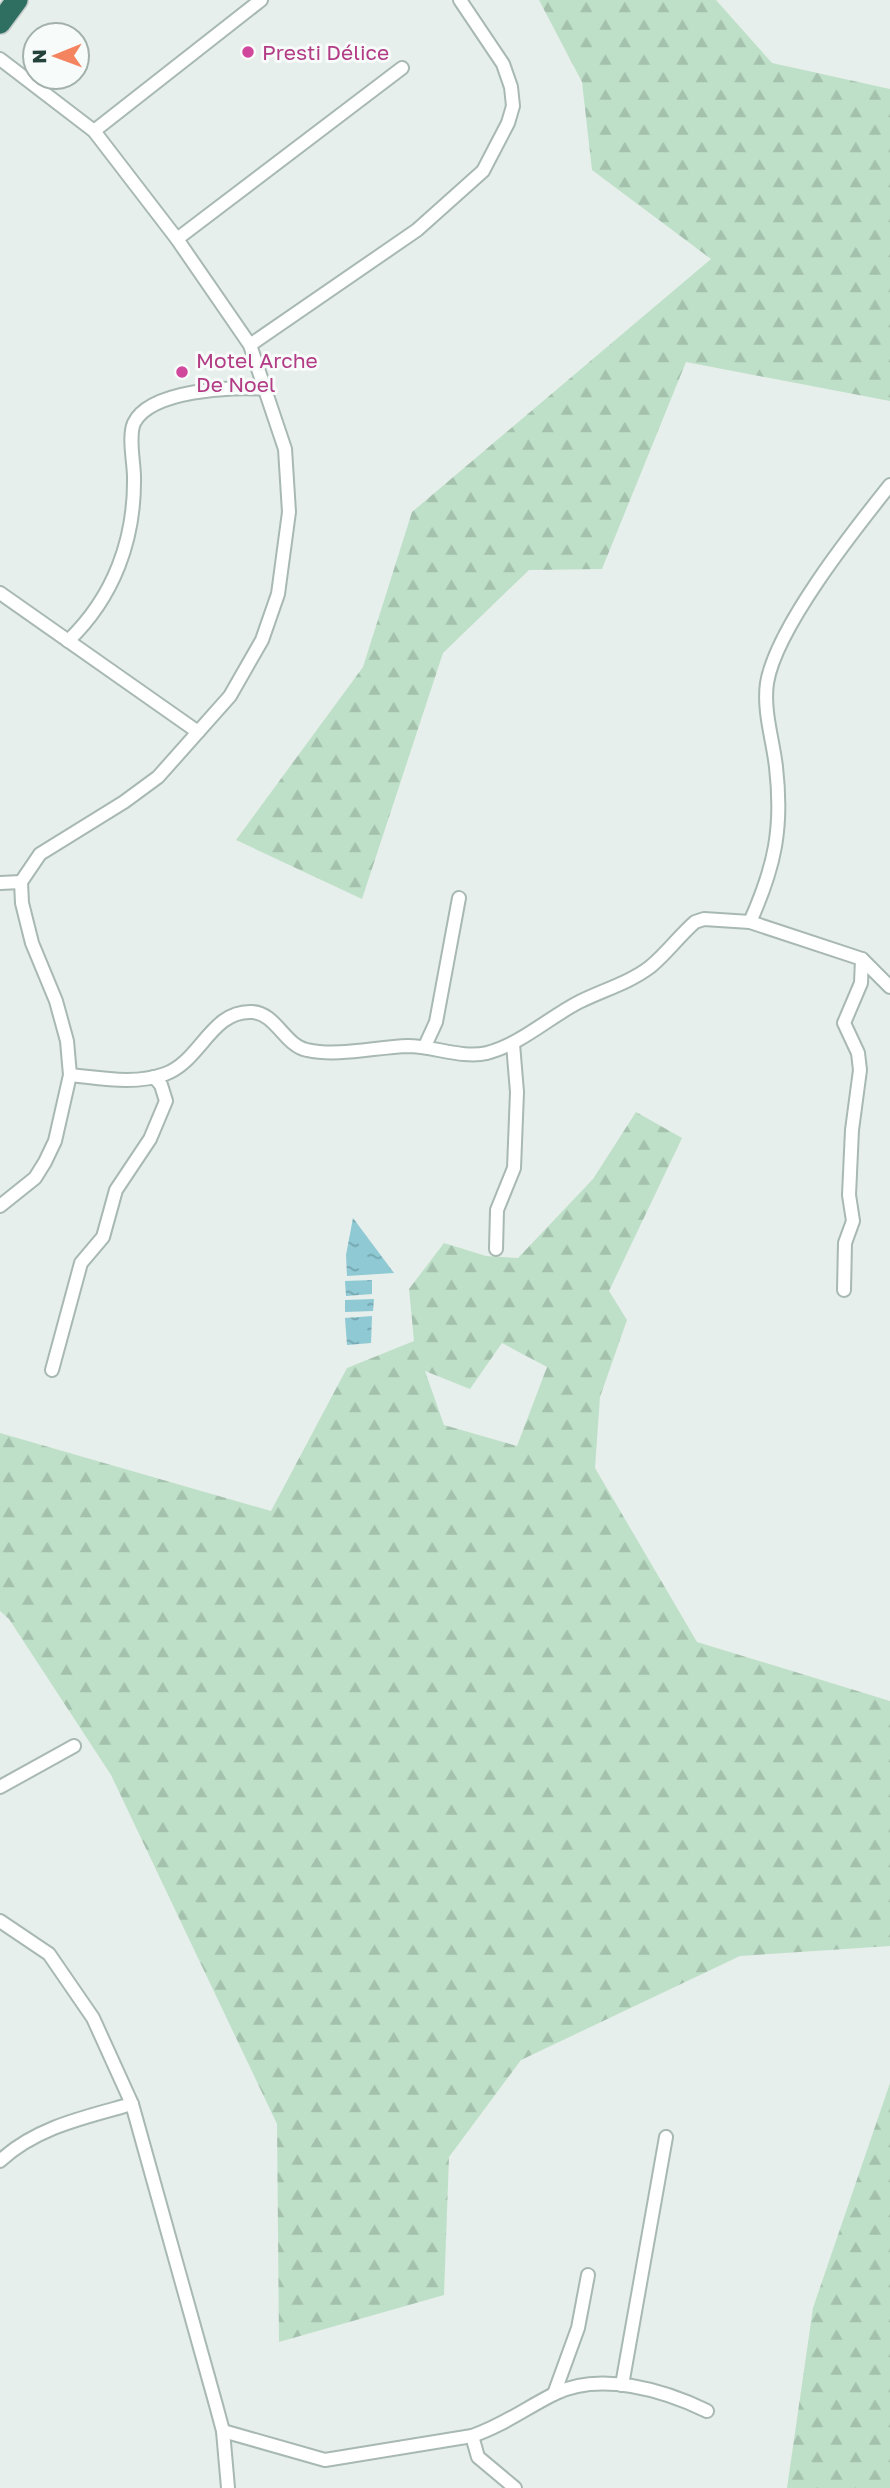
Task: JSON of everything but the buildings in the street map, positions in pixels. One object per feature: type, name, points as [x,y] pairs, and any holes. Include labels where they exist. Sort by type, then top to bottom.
[{"type":"highway","points":[[0,23],[17,0]]},
{"type":"street","points":[[94,131],[261,0]]},
{"type":"street","points":[[250,345],[417,230],[483,171],[508,123],[513,106],[511,87],[503,64],[460,0]]},
{"type":"street","points":[[0,59],[94,131],[177,239],[250,345],[278,422],[288,472],[289,512],[278,594],[262,640],[230,696],[158,776],[136,794],[40,854],[21,882],[22,904],[32,943],[56,1001],[67,1041],[70,1075],[55,1141],[45,1161],[35,1178],[0,1206]]},
{"type":"street","points":[[177,239],[402,68]]},
{"type":"street","points":[[68,641],[92,616],[123,558],[132,528],[134,424],[142,414],[159,404],[199,391],[227,387],[264,389]]},
{"type":"street","points":[[750,922],[775,859],[780,828],[776,768],[766,696],[768,679],[802,608],[848,538],[890,485]]},
{"type":"street","points":[[0,593],[198,732]]},
{"type":"street","points":[[1,879],[21,882]]},
{"type":"street","points":[[425,1046],[436,1022],[459,898]]},
{"type":"street","points":[[70,1075],[120,1080],[154,1077],[189,1061],[221,1022],[232,1015],[252,1012],[264,1015],[296,1046],[306,1050],[324,1052],[425,1046],[485,1054],[513,1044],[578,1003],[637,976],[654,964],[695,922],[704,919],[750,922],[862,959],[890,987]]},
{"type":"street","points":[[844,1290],[845,1243],[853,1222],[849,1195],[852,1130],[860,1070],[858,1053],[844,1023],[861,983],[862,959]]},
{"type":"street","points":[[496,1249],[497,1210],[514,1168],[517,1092],[513,1044]]},
{"type":"street","points":[[52,1370],[81,1263],[103,1237],[116,1190],[150,1139],[166,1101],[161,1085],[154,1077]]},
{"type":"street","points":[[0,1787],[74,1746]]},
{"type":"street","points":[[0,1921],[49,1954],[93,2018],[132,2104],[223,2431],[228,2488]]},
{"type":"street","points":[[0,2161],[14,2148],[43,2132],[132,2104]]},
{"type":"street","points":[[622,2385],[666,2137]]},
{"type":"street","points":[[554,2394],[578,2328],[587,2274]]},
{"type":"street","points":[[223,2431],[325,2460],[471,2436],[494,2428],[554,2394],[579,2386],[622,2385],[649,2388],[707,2411]]},
{"type":"street","points":[[471,2436],[478,2457],[515,2488]]},
{"type":"green space","points":[[539,0],[716,0],[772,63],[890,89],[890,401],[686,362],[602,569],[529,570],[443,653],[362,899],[236,840],[363,667],[412,512],[711,259],[592,170],[582,82]]},
{"type":"green space","points":[[636,1112],[682,1138],[609,1291],[627,1320],[600,1397],[595,1468],[697,1642],[890,1701],[890,1946],[740,1956],[521,2060],[449,2157],[444,2295],[279,2342],[277,2124],[111,1775],[9,1619],[0,1611],[0,1433],[271,1511],[347,1368],[414,1341],[409,1289],[444,1243],[486,1256],[518,1258],[593,1179]],"holes":[[[502,1343],[547,1367],[517,1446],[444,1425],[425,1371],[470,1389]]]},
{"type":"green space","points":[[890,2083],[890,2488],[787,2488],[813,2308]]},
{"type":"water","points":[[353,1218],[394,1273],[347,1276],[346,1255]]},
{"type":"water","points":[[372,1280],[372,1294],[346,1296],[345,1281]]},
{"type":"water","points":[[374,1299],[373,1311],[345,1312],[345,1300]]},
{"type":"water","points":[[372,1316],[371,1343],[347,1345],[345,1318]]},
{"type":"place","name":"Presti Délice","points":[[248,52]]},
{"type":"place","name":"Motel Arche De Noel","points":[[182,372]]}]
